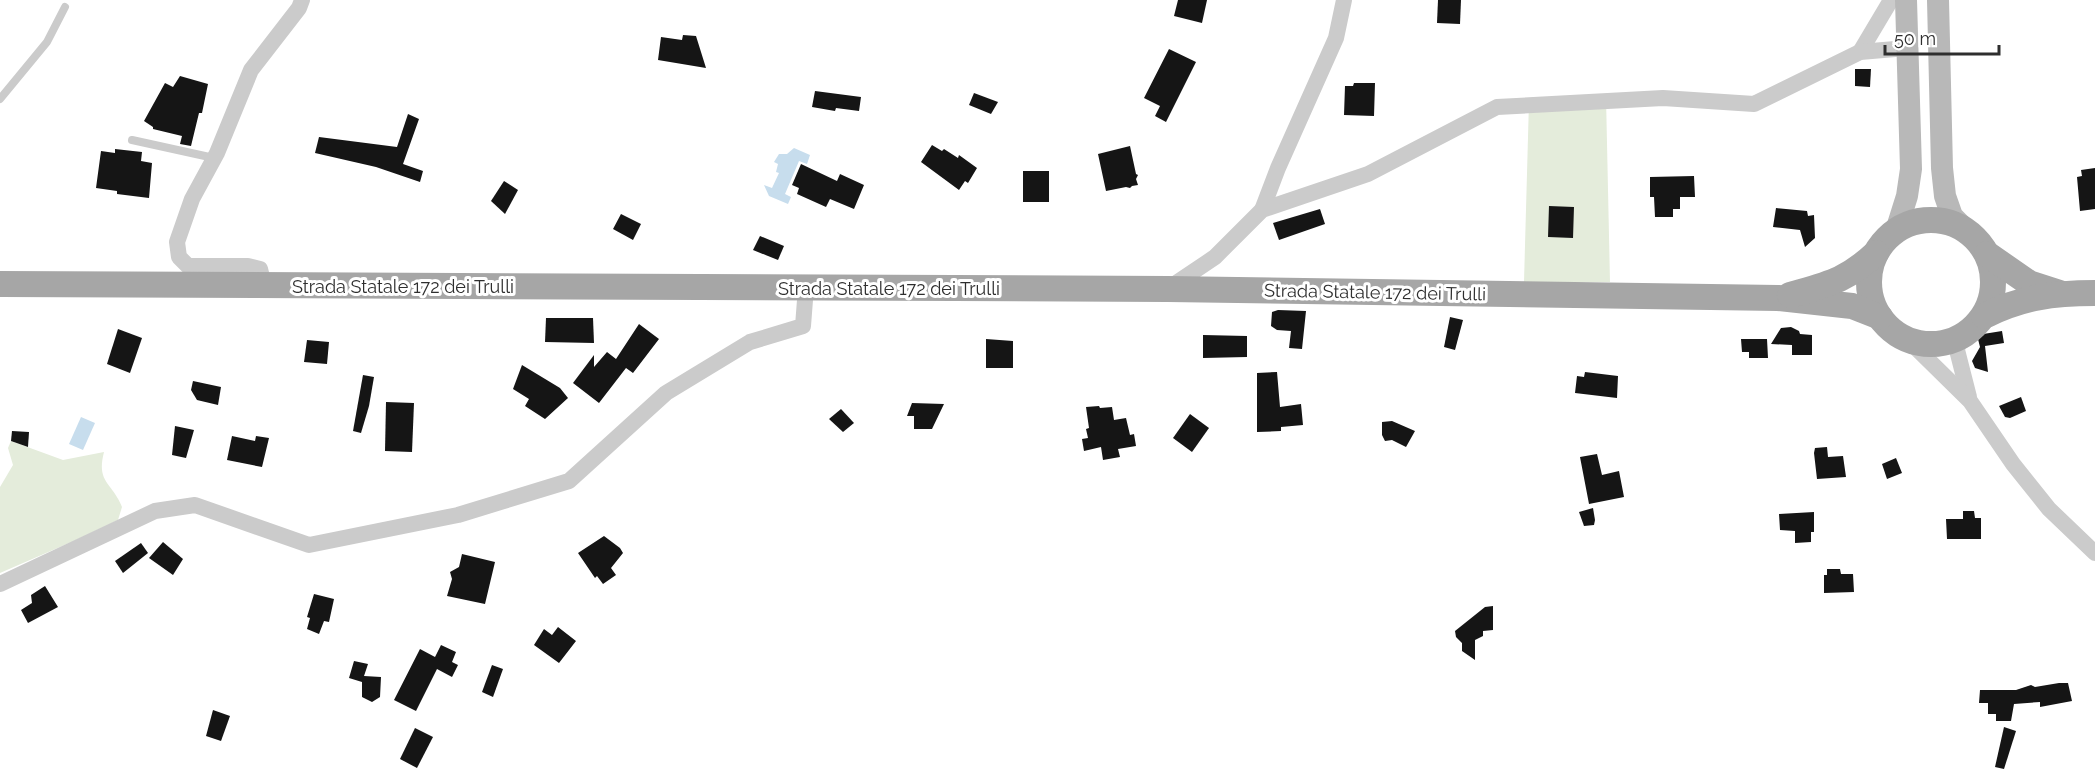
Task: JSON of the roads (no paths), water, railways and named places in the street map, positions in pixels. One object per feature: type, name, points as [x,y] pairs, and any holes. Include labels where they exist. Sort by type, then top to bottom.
[{"type":"main road","points":[[1896,231],[1907,196],[1911,169],[1906,0]]},
{"type":"main road","points":[[1938,0],[1942,168],[1946,196],[1952,216],[1978,241],[1987,254],[1994,275],[1992,296],[1984,316],[1960,337],[1934,344],[1921,344],[1892,331],[1872,303],[1869,287],[1870,271],[1876,253],[1884,242],[1896,231],[1913,223],[1931,220],[1949,222],[1966,230]]},
{"type":"main road","name":"Strada Statale 172 dei Trulli","points":[[1778,298],[1840,280],[1859,269],[1876,253]]},
{"type":"main road","points":[[1987,254],[2029,283],[2060,293]]},
{"type":"main road","name":"Strada Statale 172 dei Trulli","points":[[0,284],[1168,289],[1778,298],[1852,306],[1880,317]]},
{"type":"main road","points":[[1984,316],[2022,301],[2060,293],[2095,293]]},
{"type":"street","points":[[1168,289],[1215,257],[1262,210],[1278,168],[1336,38],[1344,0]]},
{"type":"street","points":[[1860,52],[1891,0]]},
{"type":"street","points":[[264,285],[260,268],[188,266],[179,257],[177,242],[192,199],[214,158],[251,70],[300,1]]},
{"type":"street","points":[[1262,210],[1368,174],[1497,107],[1663,98],[1754,104],[1860,52],[1907,48]]},
{"type":"street","points":[[0,584],[155,511],[195,505],[309,545],[458,515],[569,481],[666,393],[750,342],[803,326],[806,287]]},
{"type":"street","points":[[1960,337],[1957,350],[1971,401]]},
{"type":"street","points":[[1908,340],[1971,401],[2013,464],[2042,500],[2095,554]]},
{"type":"lane","points":[[0,99],[46,42],[65,7]]},
{"type":"lane","points":[[132,140],[214,158]]},
{"type":"water","points":[[794,148],[810,155],[807,164],[799,161],[785,194],[791,197],[788,204],[769,196],[764,185],[772,188],[779,173],[776,172],[778,164],[774,162],[779,154],[787,154]]},
{"type":"water","points":[[81,417],[95,423],[83,450],[69,444]]}]
